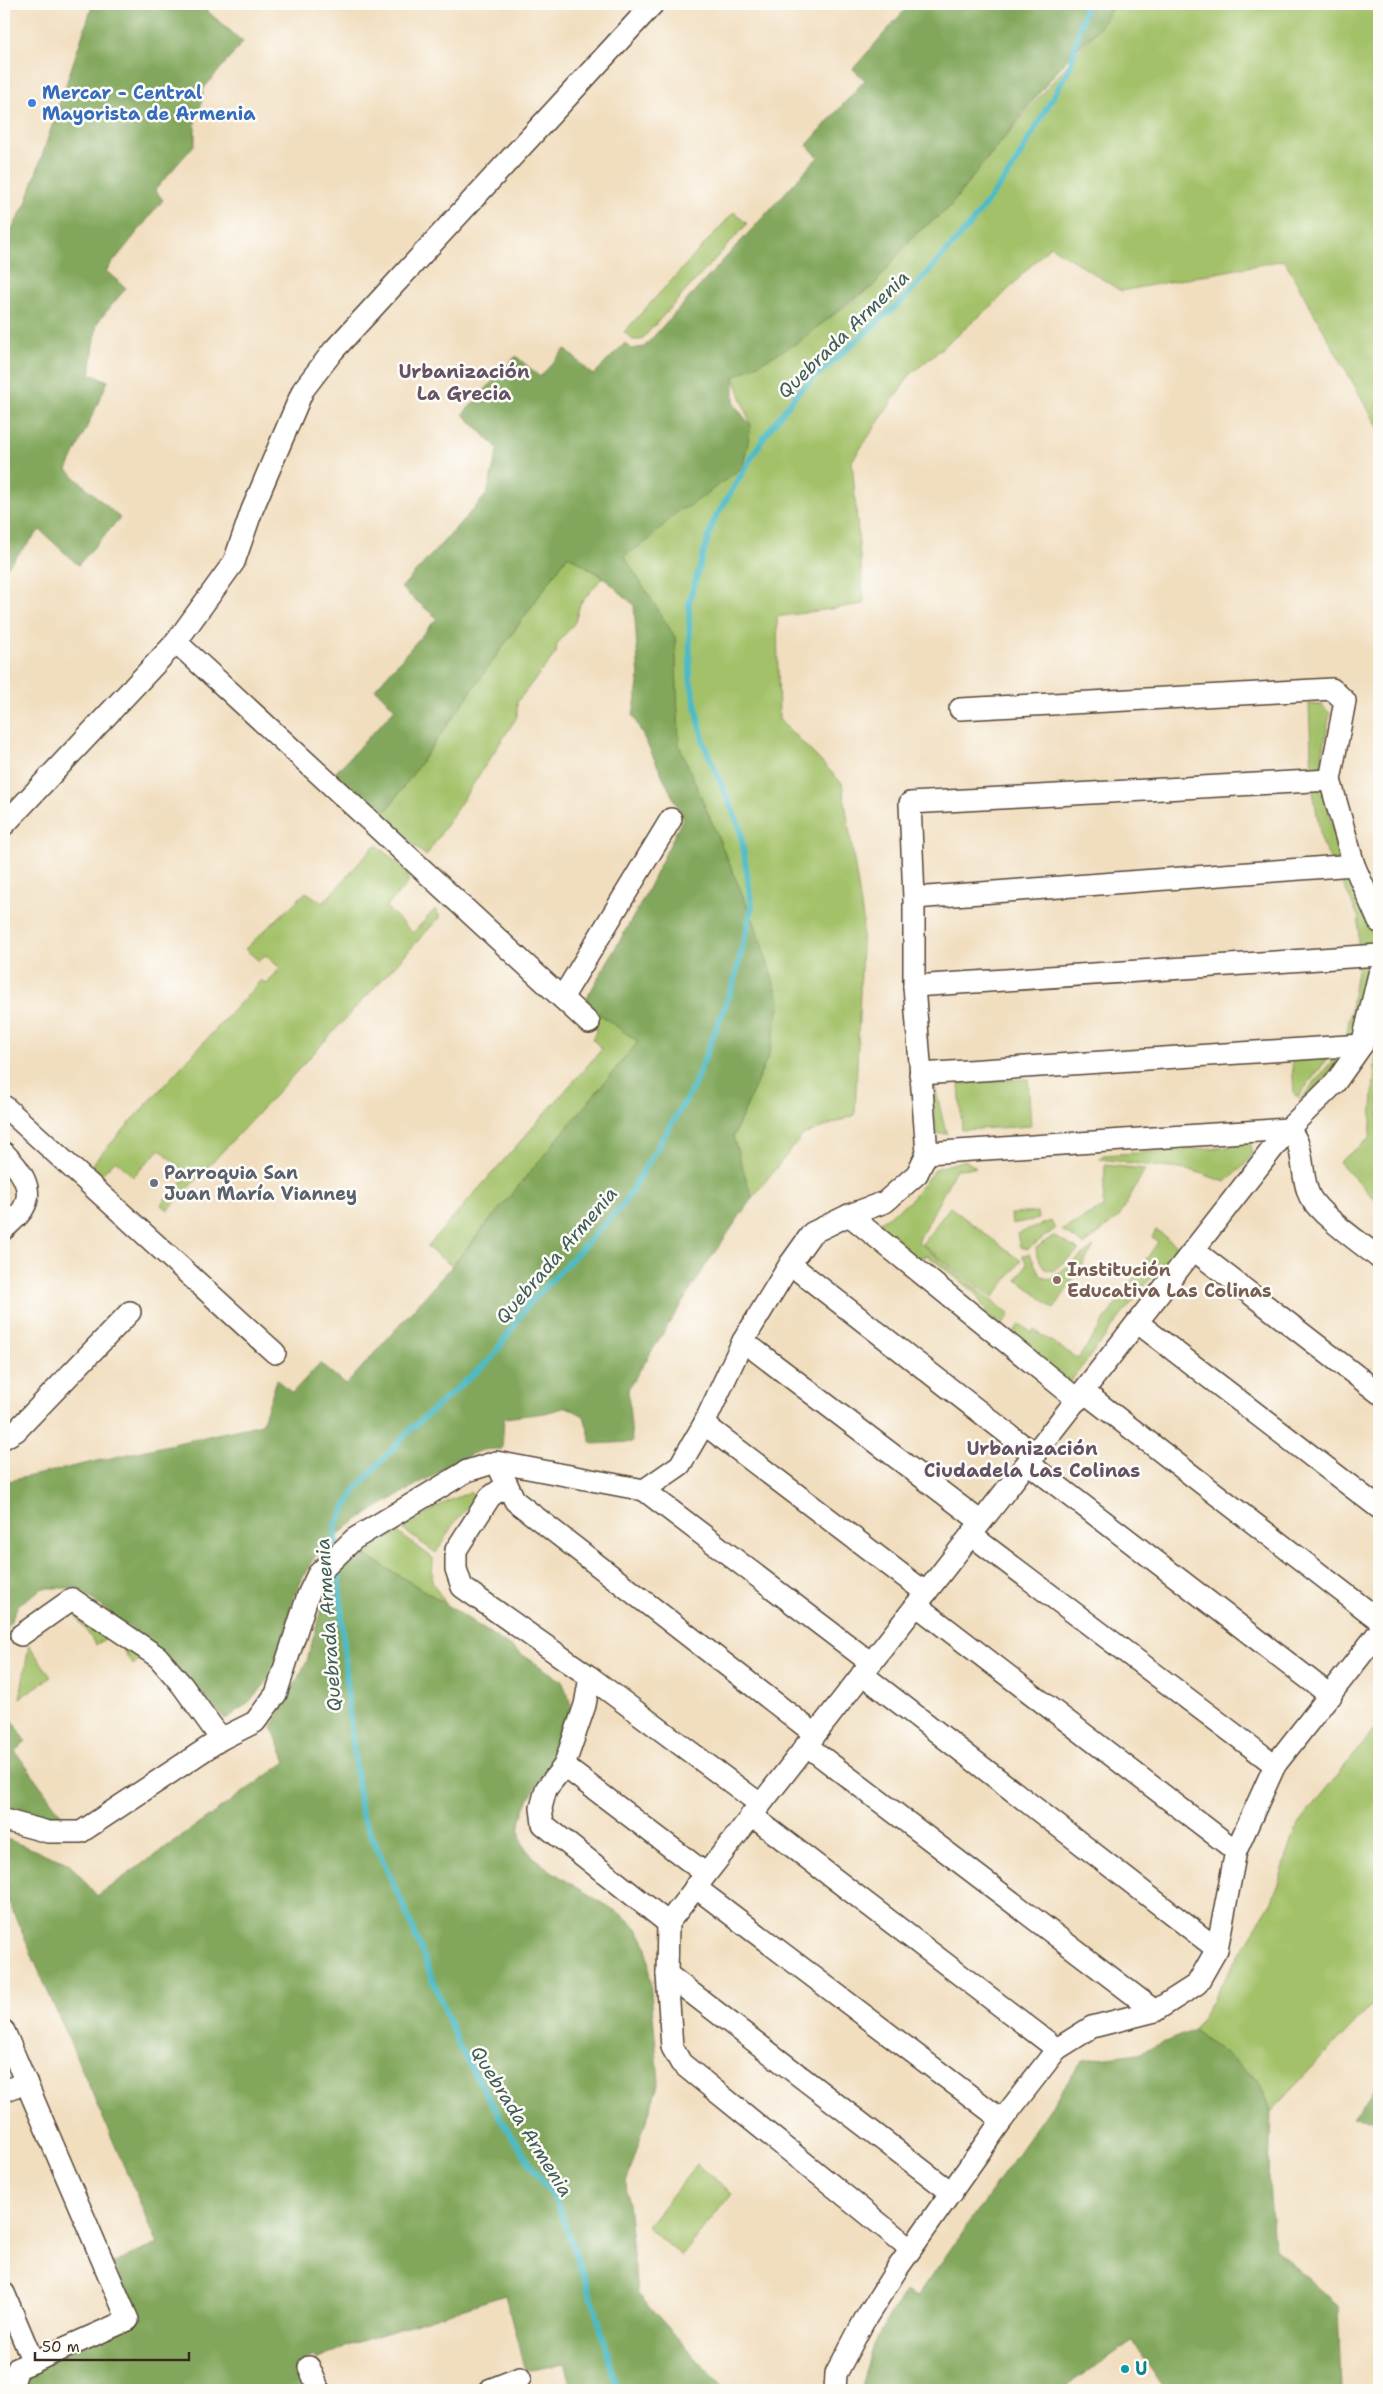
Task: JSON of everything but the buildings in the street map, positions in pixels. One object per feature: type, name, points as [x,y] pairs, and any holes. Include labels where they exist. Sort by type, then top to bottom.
[{"type":"street","points":[[4,825],[176,642],[234,562],[252,510],[303,390],[332,351],[653,4]]},
{"type":"street","points":[[176,642],[590,1023]]},
{"type":"street","points":[[960,709],[1332,689],[1345,701],[1330,780],[1354,865],[1379,922]]},
{"type":"street","points":[[644,1490],[680,1465],[704,1424],[743,1341],[790,1264],[812,1233],[849,1215],[885,1202],[917,1174],[927,1153],[914,986],[914,898],[910,803],[1330,780]]},
{"type":"street","points":[[562,998],[671,819]]},
{"type":"street","points":[[914,898],[1354,865]]},
{"type":"street","points":[[914,986],[1379,955]]},
{"type":"street","points":[[911,2249],[681,2064],[672,2047],[666,1974],[668,1923],[1288,1129],[1334,1083],[1362,1046],[1379,974]]},
{"type":"street","points":[[920,1074],[1362,1046]]},
{"type":"street","points":[[4,1106],[276,1353]]},
{"type":"street","points":[[927,1153],[1288,1129],[1296,1136],[1299,1144],[1305,1184],[1312,1199],[1329,1217],[1379,1258]]},
{"type":"street","points":[[4,1153],[19,1167],[25,1182],[27,1196],[23,1209],[4,1229]]},
{"type":"street","points":[[849,1215],[1081,1396],[1379,1620]]},
{"type":"street","points":[[1194,1251],[1379,1393]]},
{"type":"street","points":[[790,1264],[1031,1459],[1331,1696]]},
{"type":"street","points":[[4,1438],[16,1431],[130,1312]]},
{"type":"street","points":[[1138,1323],[1379,1508]]},
{"type":"street","points":[[743,1341],[976,1529],[1275,1765]]},
{"type":"street","points":[[704,1424],[1236,1850]]},
{"type":"street","points":[[496,1462],[515,1501],[811,1739],[1155,2011]]},
{"type":"street","points":[[4,1820],[48,1832],[81,1832],[221,1739],[256,1722],[276,1694],[308,1595],[318,1574],[354,1539],[468,1472],[496,1462],[644,1490],[1217,1949]]},
{"type":"street","points":[[507,1484],[490,1498],[456,1550],[456,1569],[462,1587],[590,1677],[1057,2048]]},
{"type":"street","points":[[21,1635],[72,1599],[158,1657],[182,1685],[221,1739]]},
{"type":"street","points":[[835,2390],[836,2374],[864,2321],[911,2249],[1002,2120],[1057,2048],[1092,2027],[1155,2011],[1198,1984],[1217,1949],[1236,1850],[1275,1765],[1331,1696],[1379,1632]]},
{"type":"street","points":[[590,1677],[585,1705],[564,1766],[546,1789],[542,1808],[543,1824],[668,1923]]},
{"type":"street","points":[[564,1766],[701,1880],[1002,2120]]},
{"type":"street","points":[[666,1974],[952,2193]]},
{"type":"street","points":[[4,2031],[128,2320],[18,2368],[11,2390]]},
{"type":"street","points":[[4,2092],[26,2082]]},
{"type":"street","points":[[4,2293],[33,2362]]},
{"type":"street","points":[[309,2368],[319,2390]]},
{"type":"street","points":[[489,2390],[520,2378]]},
{"type":"green space","points":[[93,4],[211,4],[206,10],[243,42],[204,88],[199,114],[195,122],[195,144],[155,190],[163,200],[106,271],[126,288],[97,323],[90,374],[108,381],[67,470],[120,518],[78,565],[40,530],[4,570],[4,244],[26,203]]},
{"type":"green space","points":[[910,4],[1115,4],[1099,28],[1062,65],[949,208],[914,235],[873,286],[851,300],[799,342],[734,377],[734,404],[751,426],[743,467],[690,506],[679,510],[649,540],[624,556],[675,637],[679,745],[756,927],[780,1002],[770,1052],[733,1137],[752,1198],[706,1265],[628,1389],[632,1442],[592,1444],[584,1416],[567,1407],[545,1413],[504,1418],[502,1449],[479,1451],[458,1461],[364,1516],[333,1538],[321,1550],[312,1561],[295,1596],[288,1617],[284,1644],[274,1670],[261,1689],[245,1706],[225,1719],[164,1654],[77,1588],[43,1588],[18,1605],[5,1634],[4,1654],[4,1482],[262,1424],[277,1380],[292,1393],[320,1363],[346,1385],[452,1266],[638,1042],[584,1003],[640,905],[683,818],[633,715],[639,678],[634,605],[603,577],[568,555],[382,817],[335,773],[395,709],[375,689],[437,618],[401,588],[487,494],[498,449],[463,414],[516,356],[540,377],[565,349],[593,375],[625,343],[632,349],[644,347],[818,157],[807,145],[865,80],[853,69]]},
{"type":"green space","points":[[1115,4],[1379,4],[1379,429],[1284,260],[1121,291],[1050,246],[995,303],[910,375],[852,461],[864,604],[777,617],[779,719],[842,783],[863,919],[855,1115],[803,1135],[752,1198],[733,1137],[770,1052],[756,927],[679,745],[675,637],[624,557],[751,426],[734,377],[809,333],[873,286],[914,235],[949,208],[987,158],[1099,28]]},
{"type":"green space","points":[[734,212],[747,224],[641,340],[633,340],[624,332]]},
{"type":"green space","points":[[568,555],[603,577],[580,604],[575,622],[557,644],[556,653],[517,702],[517,717],[426,856],[382,817]]},
{"type":"green space","points":[[1309,704],[1322,705],[1330,713],[1320,771],[1312,774]]},
{"type":"green space","points":[[1312,785],[1322,788],[1340,851],[1339,860],[1332,862],[1322,844]]},
{"type":"green space","points":[[376,844],[408,873],[408,883],[386,907],[413,933],[435,909],[440,917],[168,1210],[161,1204],[188,1175],[160,1149],[133,1177],[116,1160],[102,1174],[91,1165],[261,980],[267,984],[280,968],[265,955],[259,961],[245,949],[306,892],[323,903]]},
{"type":"green space","points":[[1338,873],[1351,876],[1374,937],[1373,944],[1368,948],[1358,949],[1359,918]]},
{"type":"green space","points":[[1358,963],[1369,963],[1373,967],[1353,1038],[1346,1040]]},
{"type":"green space","points":[[1379,1006],[1379,1204],[1339,1162],[1370,1138]]},
{"type":"green space","points":[[600,1013],[638,1042],[452,1266],[427,1247],[602,1049],[592,1039],[596,1032],[593,1021]]},
{"type":"green space","points":[[1336,1056],[1341,1061],[1308,1097],[1299,1101]]},
{"type":"green space","points":[[1296,1057],[1328,1058],[1298,1097],[1294,1094],[1292,1061]]},
{"type":"green space","points":[[1028,1079],[1031,1126],[962,1130],[959,1083]]},
{"type":"green space","points":[[929,1081],[934,1082],[948,1134],[937,1134]]},
{"type":"green space","points":[[1250,1142],[1252,1149],[1249,1160],[1225,1182],[1194,1171],[1100,1159],[1103,1155],[1229,1147],[1238,1143]]},
{"type":"green space","points":[[965,1160],[976,1168],[956,1169],[918,1242],[1010,1315],[1001,1326],[988,1316],[976,1293],[928,1256],[912,1256],[905,1253],[893,1243],[877,1224],[908,1203],[935,1169]]},
{"type":"green space","points":[[1105,1165],[1145,1169],[1119,1217],[1084,1245],[1062,1230],[1103,1207]]},
{"type":"green space","points":[[950,1207],[1021,1261],[993,1298],[922,1244]]},
{"type":"green space","points":[[1037,1212],[1038,1219],[1012,1224],[1011,1214]]},
{"type":"green space","points":[[1051,1221],[1055,1229],[1028,1249],[1020,1247],[1017,1234]]},
{"type":"green space","points":[[1156,1230],[1176,1245],[1070,1382],[1011,1336],[1020,1324],[1032,1333],[1034,1330],[1078,1359],[1158,1242],[1152,1237]]},
{"type":"green space","points":[[1053,1236],[1079,1250],[1053,1271],[1045,1269],[1037,1256],[1036,1248]]},
{"type":"green space","points":[[1094,1247],[1054,1309],[1017,1279],[1027,1264],[1022,1255],[1030,1254],[1040,1275],[1050,1279]]},
{"type":"green space","points":[[470,1492],[474,1496],[474,1500],[452,1526],[436,1553],[402,1529],[444,1503]]},
{"type":"green space","points":[[397,1532],[433,1558],[432,1582],[446,1604],[365,1555]]},
{"type":"green space","points":[[365,1555],[446,1604],[562,1681],[571,1706],[572,1721],[568,1734],[530,1797],[523,1813],[520,1828],[522,1842],[529,1852],[541,1863],[635,1926],[647,1946],[659,2082],[626,2183],[637,2293],[725,2390],[572,2390],[564,2364],[525,2371],[505,2295],[355,2343],[316,2360],[314,2356],[298,2364],[310,2390],[24,2390],[31,2369],[140,2320],[112,2263],[158,2244],[4,1891],[4,1838],[70,1864],[97,1896],[286,1762],[272,1727],[307,1661],[324,1598],[341,1568]]},
{"type":"green space","points":[[79,1609],[146,1654],[133,1665],[112,1634],[96,1645],[74,1613]]},
{"type":"green space","points":[[29,1645],[51,1677],[20,1698]]},
{"type":"green space","points":[[4,1707],[26,1741],[15,1751],[69,1825],[4,1807]]},
{"type":"green space","points":[[1379,1723],[1379,1997],[1271,2111],[1258,2080],[1194,2030],[1273,1899],[1297,1826]]},
{"type":"green space","points":[[1194,2030],[1258,2080],[1271,2111],[1269,2181],[1274,2248],[1339,2307],[1342,2390],[1165,2390],[1132,2341],[1062,2390],[860,2390],[873,2344],[905,2291],[917,2297],[1083,2060],[1138,2053]]},
{"type":"green space","points":[[1379,2082],[1379,2120],[1353,2117]]},
{"type":"green space","points":[[697,2164],[732,2193],[682,2256],[647,2227]]},
{"type":"waterway","name":"Quebrada Armenia","points":[[337,1548],[335,1526],[356,1489],[411,1429],[492,1358],[527,1306],[622,1206],[693,1088],[734,983],[752,907],[740,828],[704,744],[690,679],[689,602],[713,522],[764,437],[799,391],[904,299],[969,226],[1012,169],[1070,67],[1086,4]]},
{"type":"waterway","name":"Quebrada Armenia","points":[[338,1561],[348,1702],[361,1813],[405,1909],[459,2046],[505,2126],[558,2205],[594,2305],[618,2390]]},
{"type":"place","name":"Mercar - Central Mayorista de Armenia","points":[[32,103]]},
{"type":"place","name":"Parroquia San Juan María Vianney","points":[[154,1183]]},
{"type":"place","name":"Institución Educativa Las Colinas","points":[[1057,1280]]},
{"type":"place","name":"U","points":[[1125,2369]]},
{"type":"district","name":"Urbanización La Grecia","points":[[464,382]]},
{"type":"district","name":"Urbanización Ciudadela Las Colinas","points":[[1032,1459]]}]
